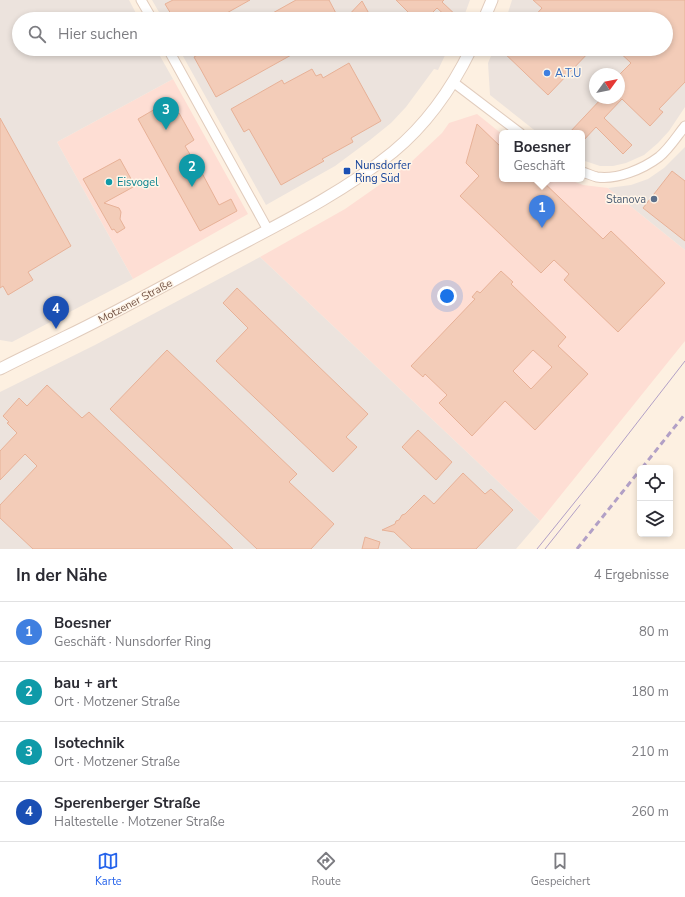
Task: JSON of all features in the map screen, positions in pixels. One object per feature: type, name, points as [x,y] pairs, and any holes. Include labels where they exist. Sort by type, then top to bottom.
[{"type":"street","points":[[141,0],[148,12]]},
{"type":"street","points":[[487,12],[492,0]]},
{"type":"street","points":[[172,56],[268,230]]},
{"type":"street","name":"Motzener Straße","points":[[0,369],[94,322],[268,230],[337,191],[393,152],[425,120],[453,82],[467,56]]},
{"type":"street","points":[[453,82],[516,130]]},
{"type":"street","points":[[585,173],[598,177],[617,176],[630,173],[646,166],[659,157],[685,126]]},
{"type":"shaded area","points":[[0,0],[129,0],[135,12],[12,12],[12,56],[160,56],[173,79],[57,142],[133,279],[12,342],[0,340]]},
{"type":"shaded area","points":[[152,0],[470,0],[466,12],[159,12]]},
{"type":"shaded area","points":[[512,0],[685,0],[685,107],[669,131],[644,155],[626,163],[613,166],[600,166],[585,161],[585,130],[534,130],[490,95],[488,63],[491,56],[673,56],[673,12],[508,12]]},
{"type":"shaded area","points":[[183,56],[445,56],[438,70],[434,69],[406,107],[391,123],[335,166],[266,205]]},
{"type":"shaded area","points":[[173,79],[248,214],[133,279],[57,142]]},
{"type":"shaded area","points":[[477,114],[499,132],[499,182],[575,182],[583,185],[608,188],[685,250],[685,341],[540,521],[260,257],[345,209],[408,165],[442,133],[449,123]]},
{"type":"shaded area","points":[[685,147],[685,250],[608,188],[631,185],[648,179],[664,168]]},
{"type":"shaded area","points":[[260,257],[540,521],[516,549],[0,549],[0,392],[95,345]]},
{"type":"building","points":[[173,0],[250,0],[229,12],[170,12],[165,4]]},
{"type":"building","points":[[296,0],[329,0],[335,12],[275,12]]},
{"type":"building","points":[[396,0],[444,0],[442,2],[453,12],[441,12],[437,8],[433,12],[408,12]]},
{"type":"building","points":[[533,0],[685,0],[685,82],[659,109],[663,112],[650,126],[625,102],[625,69],[631,63],[624,56],[673,56],[673,12],[538,12],[542,8]]},
{"type":"building","points":[[362,1],[368,12],[352,12]]},
{"type":"building","points":[[196,56],[289,56],[216,97],[194,57]]},
{"type":"building","name":"A.T.U","points":[[507,56],[585,56],[548,95]]},
{"type":"building","points":[[349,63],[381,121],[351,138],[353,142],[322,159],[324,161],[281,185],[249,129],[244,132],[231,109],[282,80],[284,84],[312,69],[316,76],[321,74],[323,78]]},
{"type":"building","points":[[596,104],[617,104],[604,118],[632,145],[623,154],[596,127],[585,139],[585,130],[572,130]]},
{"type":"building","points":[[162,105],[169,118],[179,113],[194,140],[185,146],[194,161],[195,160],[219,205],[231,199],[237,211],[200,231],[138,119]]},
{"type":"building","points":[[0,118],[71,246],[28,272],[33,280],[8,295],[3,286],[0,288]]},
{"type":"building","points":[[477,124],[499,145],[499,182],[543,182],[603,239],[611,231],[665,283],[618,332],[564,280],[569,274],[554,260],[541,273],[460,196],[479,176],[466,163]]},
{"type":"building","name":"Eisvogel","points":[[120,159],[135,186],[104,203],[119,208],[121,212],[120,219],[125,228],[117,233],[114,229],[112,230],[83,179]]},
{"type":"building","points":[[672,171],[685,181],[685,241],[643,208]]},
{"type":"building","points":[[501,271],[513,282],[511,284],[566,337],[558,346],[588,374],[535,430],[505,401],[472,436],[439,403],[447,395],[425,374],[423,377],[411,366],[475,299],[472,297],[477,291],[480,293]],"holes":[[[533,350],[552,367],[531,389],[513,371]]]},
{"type":"building","points":[[237,288],[368,414],[346,437],[357,447],[333,472],[216,361],[248,328],[223,303]]},
{"type":"building","points":[[167,350],[297,474],[289,482],[334,524],[311,549],[257,549],[110,409]]},
{"type":"building","points":[[47,385],[82,418],[89,412],[233,549],[33,549],[0,518],[0,505],[37,466],[25,454],[0,480],[0,451],[17,433],[7,423],[9,422],[3,416],[19,398],[27,406]]},
{"type":"building","points":[[418,430],[452,462],[436,480],[402,447]]},
{"type":"building","points":[[463,473],[485,494],[491,489],[513,510],[476,549],[412,549],[394,532],[382,530],[395,524],[402,515],[405,514],[424,495],[434,504]]},
{"type":"building","points":[[365,537],[380,542],[378,549],[362,549]]},
{"type":"tram line","points":[[537,549],[685,361]]},
{"type":"tram line","points":[[545,549],[580,505]]},
{"type":"railway","points":[[644,465],[685,414]]},
{"type":"railway","points":[[577,549],[637,474]]},
{"type":"place","name":"A.T.U","points":[[547,73]]},
{"type":"place","name":"Isotechnik","points":[[166,130]]},
{"type":"place","name":"Nunsdorfer Ring Süd","points":[[347,171]]},
{"type":"place","name":"Eisvogel","points":[[109,182]]},
{"type":"place","name":"bau + art","points":[[192,187]]},
{"type":"place","name":"Stanova","points":[[654,199]]},
{"type":"place","name":"Boesner","points":[[542,228]]},
{"type":"place","name":"Sperenberger Straße","points":[[56,329]]}]
